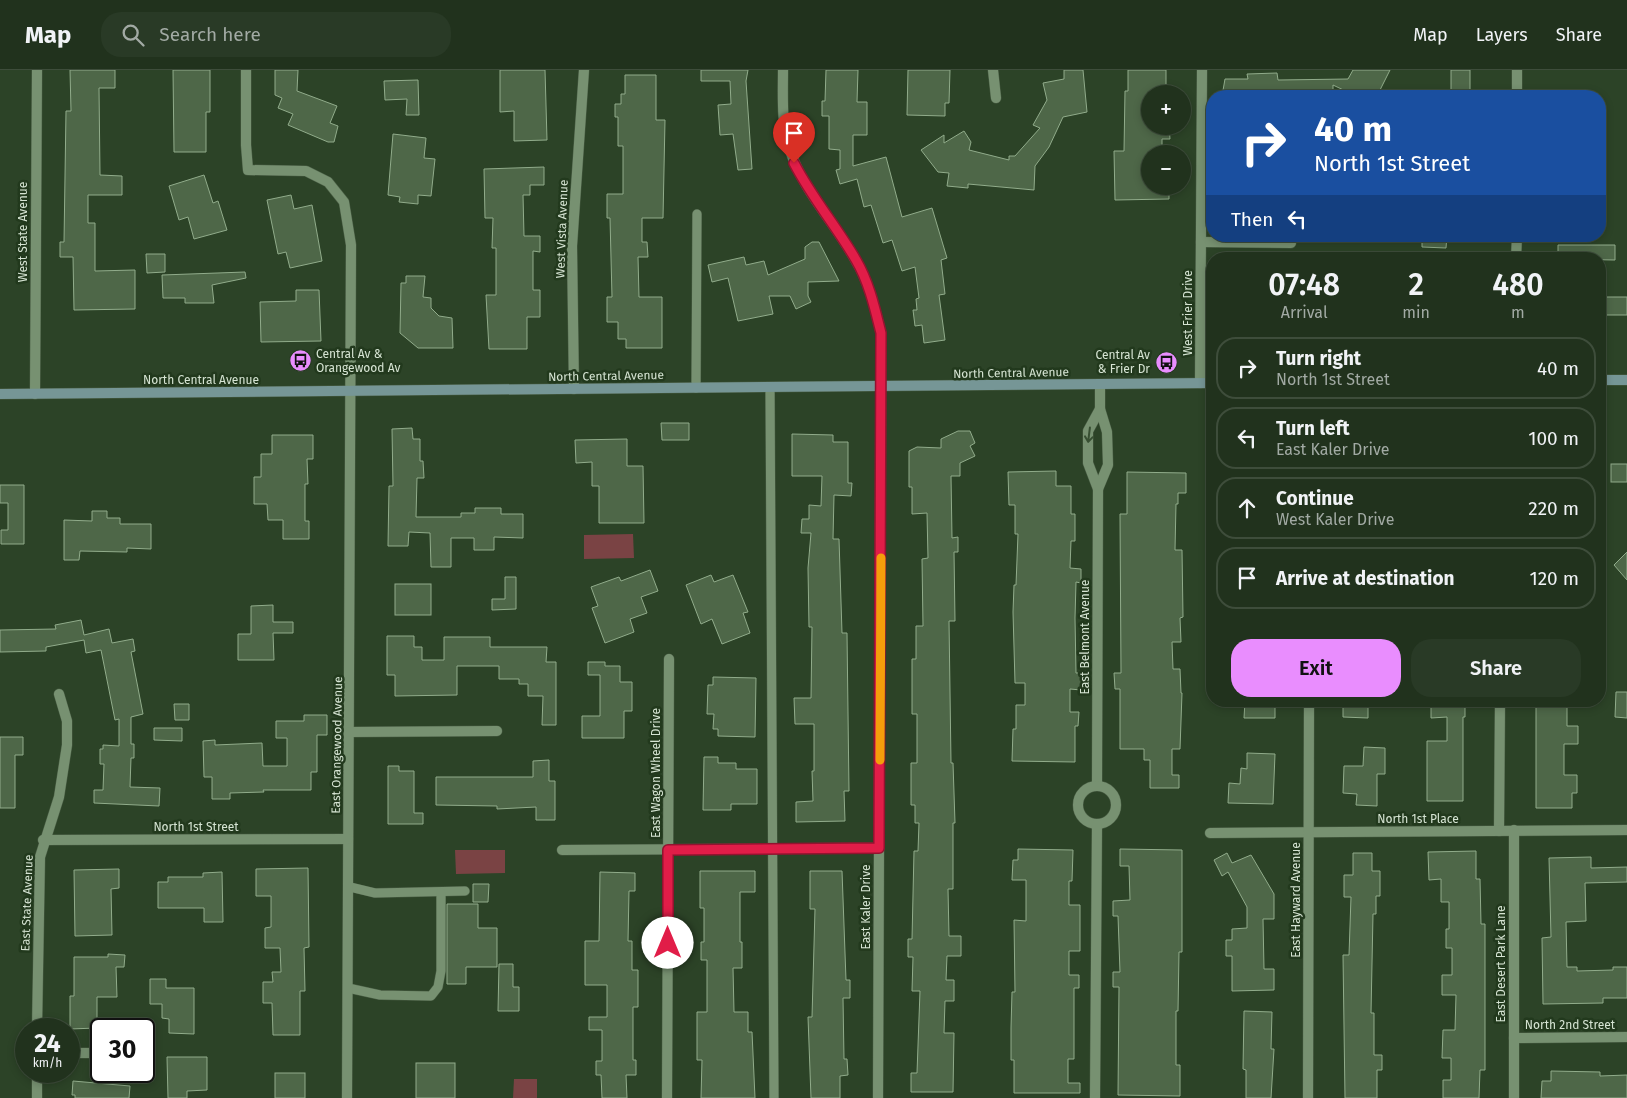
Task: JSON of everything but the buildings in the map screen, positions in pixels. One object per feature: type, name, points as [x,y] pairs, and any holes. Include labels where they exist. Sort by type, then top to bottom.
[{"type":"main road","points":[[1606,380],[1627,380]]},
{"type":"main road","name":"North Central Avenue","points":[[0,394],[1206,383]]},
{"type":"street","name":"West State Avenue","points":[[35,394],[37,70]]},
{"type":"street","name":"East Orangewood Avenue","points":[[246,70],[248,170],[306,171],[328,182],[344,202],[351,245],[352,392],[348,839],[350,886],[347,1098]]},
{"type":"street","name":"West Vista Avenue","points":[[574,389],[572,246],[584,70]]},
{"type":"street","name":"East Kaler Drive","points":[[783,70],[783,116],[789,147],[804,182],[857,262],[875,308],[881,333],[878,1098]]},
{"type":"street","points":[[993,70],[996,98]]},
{"type":"street","name":"West Frier Drive","points":[[1200,383],[1202,70]]},
{"type":"street","points":[[1517,70],[1517,90]]},
{"type":"street","points":[[1201,242],[1290,243]]},
{"type":"street","name":"East Belmont Avenue","points":[[1098,489],[1108,465],[1107,432],[1100,409],[1100,385]]},
{"type":"street","name":"East Belmont Avenue","points":[[1097,785],[1098,489],[1088,463],[1088,431],[1100,409]]},
{"type":"street","name":"East Wagon Wheel Drive","points":[[667,1098],[669,659]]},
{"type":"street","name":"East State Avenue","points":[[37,1018],[39,879],[43,840],[59,798],[67,746],[67,721],[59,694]]},
{"type":"street","name":"East Hayward Avenue","points":[[1308,1098],[1309,707]]},
{"type":"street","points":[[1499,831],[1500,707]]},
{"type":"street","points":[[350,732],[497,731]]},
{"type":"street","points":[[1097,785],[1108,788],[1115,797],[1117,808],[1112,818],[1103,824],[1097,824],[1092,824],[1082,818],[1078,808],[1079,797],[1086,788],[1097,785]]},
{"type":"street","points":[[1095,1098],[1097,824]]},
{"type":"street","name":"East Desert Park Lane","points":[[1514,830],[1514,1098]]},
{"type":"street","name":"North 1st Place","points":[[1210,833],[1627,830]]},
{"type":"street","name":"North 1st Street","points":[[43,840],[348,839]]},
{"type":"street","points":[[562,850],[879,848]]},
{"type":"street","name":"North 2nd Street","points":[[1514,1038],[1627,1037]]},
{"type":"street","points":[[37,1083],[37,1098]]},
{"type":"lane","points":[[696,388],[697,214]]},
{"type":"lane","points":[[770,387],[774,1098]]},
{"type":"lane","points":[[350,886],[375,893],[465,891]]},
{"type":"lane","points":[[348,988],[380,995],[431,996],[438,987],[440,971],[440,893]]},
{"type":"shaded area","points":[[633,534],[634,558],[584,559],[584,535]]},
{"type":"shaded area","points":[[455,850],[505,850],[505,873],[456,874]]},
{"type":"shaded area","points":[[514,1079],[537,1079],[537,1098],[513,1098]]},
{"type":"slow traffic","points":[[880,760],[881,558]]},
{"type":"place","name":"Central Av & Orangewood Av","points":[[300,361]]},
{"type":"place","name":"Central Av & Frier Dr","points":[[1166,362]]},
{"type":"route","points":[[668,943],[668,850],[879,848],[881,333],[875,308],[857,262],[804,182],[794,163]]}]
